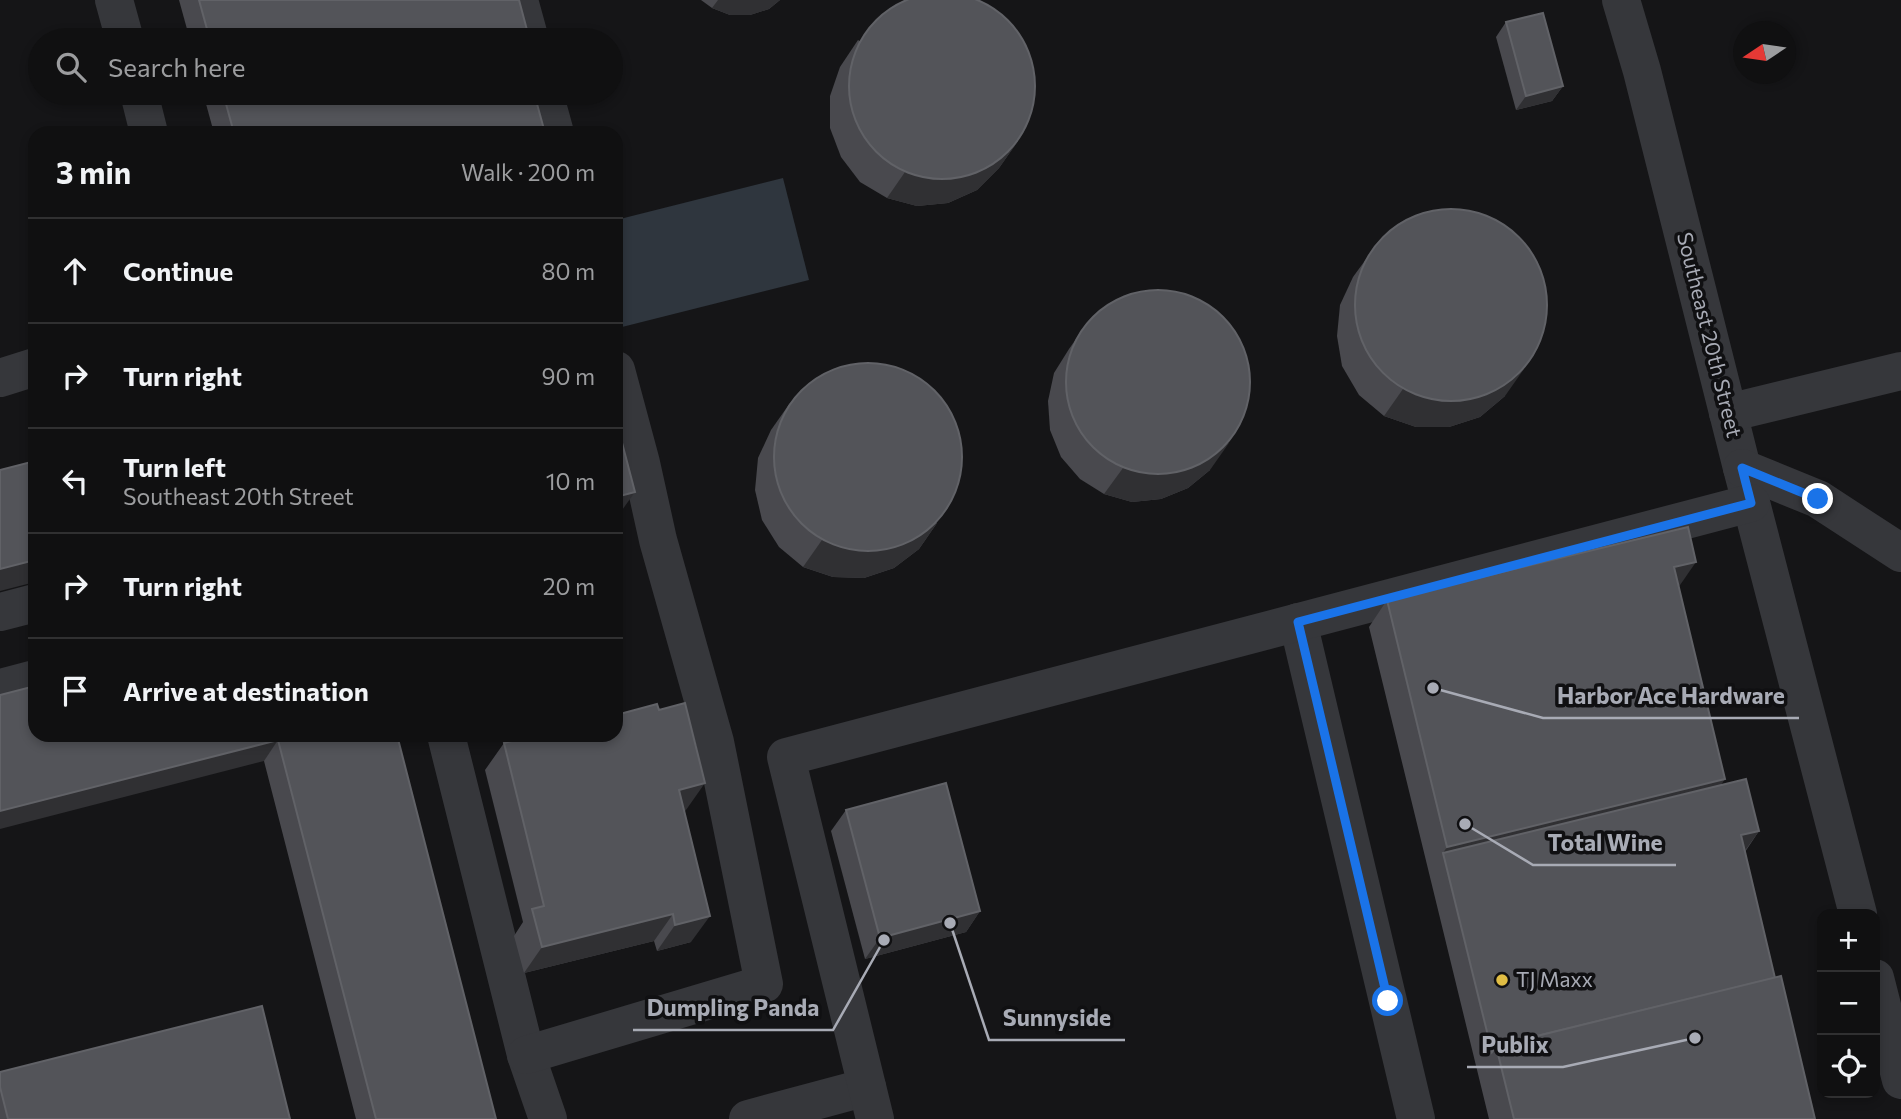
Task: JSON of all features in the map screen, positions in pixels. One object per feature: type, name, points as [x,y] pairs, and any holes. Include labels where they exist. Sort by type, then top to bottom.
[{"type":"lane","points":[[114,0],[122,28]]},
{"type":"lane","points":[[519,0],[527,28]]},
{"type":"lane","name":"Southeast 20th Street","points":[[1621,0],[1642,71],[1857,909]]},
{"type":"lane","points":[[142,105],[147,126]]},
{"type":"lane","points":[[547,105],[553,126]]},
{"type":"lane","points":[[0,378],[28,369]]},
{"type":"lane","points":[[1728,413],[1901,371]]},
{"type":"lane","points":[[526,1055],[764,984],[715,743],[658,540],[623,396]]},
{"type":"lane","points":[[748,1119],[871,1103],[786,757],[1298,622],[1747,486],[1818,499],[1901,553]]},
{"type":"lane","points":[[0,612],[28,605]]},
{"type":"lane","points":[[1298,622],[1416,1119]]},
{"type":"lane","points":[[0,688],[28,681]]},
{"type":"lane","points":[[448,742],[526,1055],[548,1119]]},
{"type":"lane","points":[[1880,998],[1901,1080]]},
{"type":"shaded area","points":[[783,178],[809,280],[623,327],[623,218]]},
{"type":"building","points":[[910,-1],[978,0],[1008,20],[1028,50],[1033,68],[1033,104],[1028,122],[1019,138],[1008,152],[994,163],[978,172],[960,177],[924,177],[906,172],[890,163],[876,152],[865,138],[856,122],[851,104],[849,86],[856,50],[876,20]]},
{"type":"building","points":[[199,0],[519,0],[526,28],[207,28]]},
{"type":"building","points":[[1543,13],[1563,86],[1526,96],[1506,22]]},
{"type":"building","points":[[226,105],[537,105],[543,126],[232,126]]},
{"type":"building","points":[[1451,209],[1488,217],[1519,237],[1539,268],[1547,305],[1539,342],[1519,373],[1488,393],[1451,401],[1414,393],[1383,373],[1363,342],[1355,305],[1363,268],[1383,237],[1414,217]]},
{"type":"building","points":[[1158,290],[1193,297],[1223,317],[1243,347],[1250,382],[1243,417],[1223,447],[1193,467],[1158,474],[1123,467],[1093,447],[1073,417],[1066,382],[1073,347],[1093,317],[1123,297]]},
{"type":"building","points":[[868,363],[904,370],[935,390],[955,421],[962,457],[955,493],[935,524],[904,544],[868,551],[832,544],[801,524],[781,493],[774,457],[781,421],[801,390],[832,370]]},
{"type":"building","points":[[623,447],[635,492],[623,495]]},
{"type":"building","points":[[28,463],[28,562],[0,569],[0,470]]},
{"type":"building","points":[[1688,527],[1696,562],[1674,567],[1725,779],[1447,847],[1387,600]]},
{"type":"building","points":[[28,688],[28,742],[270,742],[0,811],[0,695]]},
{"type":"building","points":[[685,703],[705,783],[679,790],[710,916],[675,925],[673,914],[542,947],[532,909],[544,906],[504,743],[623,742],[623,713],[657,704],[659,710]]},
{"type":"building","points":[[279,742],[399,742],[496,1119],[376,1119]]},
{"type":"building","points":[[1746,779],[1759,831],[1741,835],[1775,978],[1496,1046],[1492,1052],[1443,853]]},
{"type":"building","points":[[946,783],[980,911],[880,938],[846,810]]},
{"type":"building","points":[[1781,976],[1815,1119],[1514,1119],[1496,1046]]},
{"type":"building","points":[[262,1006],[290,1119],[8,1119],[0,1087],[0,1072]]},
{"type":"place","name":"Harbor Ace Hardware","points":[[1433,688]]},
{"type":"place","name":"Total Wine","points":[[1465,824]]},
{"type":"place","name":"Sunnyside","points":[[950,923]]},
{"type":"place","name":"Dumpling Panda","points":[[884,940]]},
{"type":"place","name":"TJ Maxx","points":[[1502,980]]},
{"type":"place","name":"Publix","points":[[1695,1038]]},
{"type":"route","points":[[1388,1001],[1298,622],[1751,503],[1742,468],[1818,499]]}]
